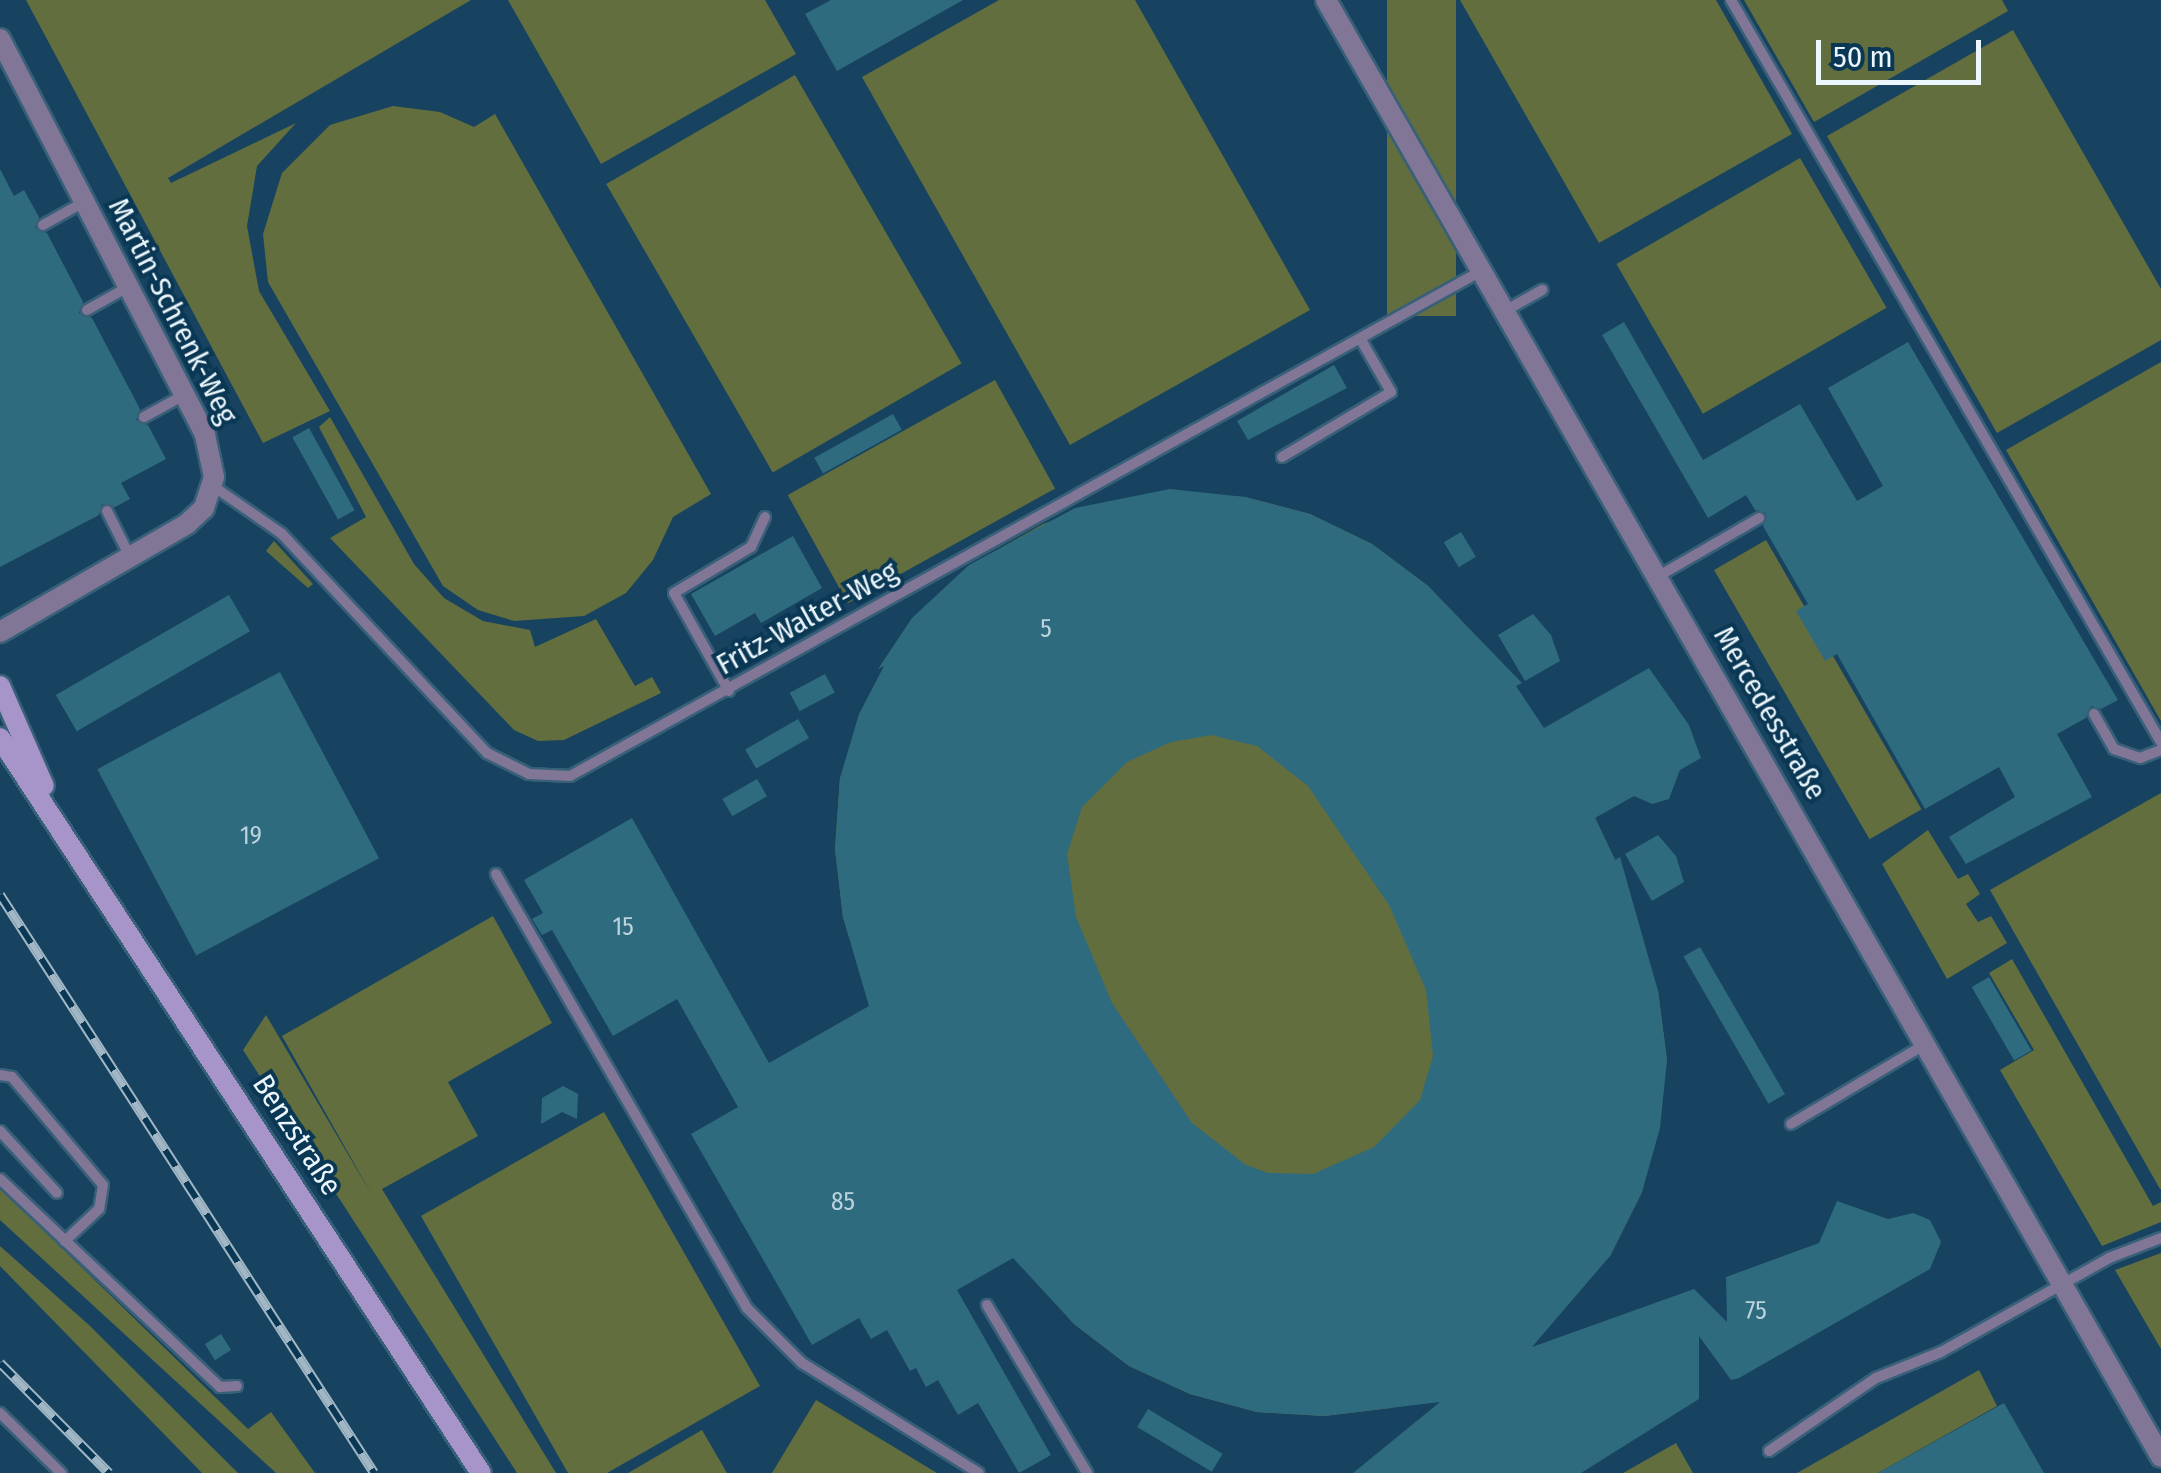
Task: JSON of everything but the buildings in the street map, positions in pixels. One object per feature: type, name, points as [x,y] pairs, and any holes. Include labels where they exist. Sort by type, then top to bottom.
[{"type":"main road","name":"Benzstraße","points":[[0,686],[64,828]]},
{"type":"main road","name":"Benzstraße","points":[[0,738],[64,828],[480,1473]]},
{"type":"street","name":"Mercedesstraße","points":[[1326,0],[2161,1457]]},
{"type":"street","name":"Martin-Schrenk-Weg","points":[[0,39],[184,395],[212,455],[212,486]]},
{"type":"street","points":[[0,632],[196,516],[212,486]]},
{"type":"lane","points":[[1731,0],[2161,742]]},
{"type":"lane","points":[[43,225],[84,202]]},
{"type":"lane","name":"Fritz-Walter-Weg","points":[[212,486],[282,534],[472,740],[516,770],[556,778],[582,772],[1482,271]]},
{"type":"lane","points":[[87,310],[128,287]]},
{"type":"lane","points":[[1505,312],[1542,290]]},
{"type":"lane","points":[[1282,457],[1391,392],[1360,338]]},
{"type":"lane","points":[[144,417],[184,395]]},
{"type":"lane","points":[[106,511],[130,557]]},
{"type":"lane","points":[[729,690],[674,593],[752,547],[765,516]]},
{"type":"lane","points":[[1657,576],[1760,518]]},
{"type":"lane","points":[[2094,714],[2114,749],[2140,758],[2161,750]]},
{"type":"lane","points":[[496,874],[748,1308],[802,1363],[979,1473]]},
{"type":"lane","points":[[1792,1124],[1925,1044]]},
{"type":"lane","points":[[0,1076],[12,1077],[103,1185],[98,1209],[65,1240]]},
{"type":"lane","points":[[0,1131],[57,1193]]},
{"type":"lane","points":[[0,1180],[220,1387],[237,1386]]},
{"type":"lane","points":[[1769,1452],[1876,1378],[1941,1352],[2062,1285],[2161,1238]]},
{"type":"lane","points":[[987,1305],[1087,1473]]},
{"type":"lane","points":[[0,1413],[61,1473]]},
{"type":"green space","points":[[26,0],[471,0],[168,178],[171,183],[296,123],[257,166],[247,226],[259,291],[330,411],[263,443]]},
{"type":"green space","points":[[508,0],[765,0],[796,54],[601,164]]},
{"type":"green space","points":[[999,0],[1135,0],[1310,310],[1070,445],[862,77]]},
{"type":"green space","points":[[1387,0],[1456,0],[1456,316],[1387,316]]},
{"type":"green space","points":[[1460,0],[1716,0],[1792,134],[1599,243]]},
{"type":"green space","points":[[1744,0],[2002,0],[2008,11],[1814,122]]},
{"type":"green space","points":[[2013,30],[2161,289],[2161,340],[1997,433],[1827,136]]},
{"type":"green space","points":[[795,75],[962,363],[773,472],[606,184]]},
{"type":"green space","points":[[393,106],[440,112],[474,127],[495,114],[711,494],[673,517],[653,560],[626,593],[584,616],[514,621],[478,610],[443,586],[268,282],[263,234],[282,173],[330,125]]},
{"type":"green space","points":[[1800,158],[1886,308],[1703,414],[1616,264]]},
{"type":"green space","points":[[2161,362],[2161,721],[2006,450]]},
{"type":"green space","points":[[995,380],[1055,488],[848,603],[788,495]]},
{"type":"green space","points":[[330,417],[414,564],[444,598],[483,621],[530,630],[535,647],[596,619],[635,686],[652,677],[661,693],[564,740],[538,741],[514,730],[330,538],[366,517],[319,427]]},
{"type":"green space","points":[[1177,493],[1245,497],[1310,514],[1372,544],[1428,586],[1474,634],[1516,687],[1587,801],[1616,862],[1658,991],[1667,1060],[1642,1192],[1610,1256],[1516,1352],[1391,1408],[1324,1416],[1257,1412],[1190,1394],[1129,1366],[1074,1324],[985,1223],[884,1047],[843,917],[835,849],[840,778],[983,558],[1043,524],[1109,502]]},
{"type":"green space","points":[[1766,540],[1922,809],[1870,839],[1714,570]]},
{"type":"green space","points":[[274,541],[313,584],[308,588],[266,551]]},
{"type":"green space","points":[[2161,793],[2161,1189],[2160,1189],[1990,890]]},
{"type":"green space","points":[[1928,830],[1958,879],[1968,874],[1980,894],[1966,904],[1978,922],[1991,916],[2007,943],[1947,979],[1882,864]]},
{"type":"green space","points":[[493,916],[552,1023],[448,1082],[478,1136],[382,1189],[556,1473],[517,1473],[243,1050],[266,1015],[372,1195],[282,1036]]},
{"type":"green space","points":[[2012,959],[2153,1206],[2161,1202],[2161,1222],[2102,1246],[2000,1070],[2034,1050],[1989,973]]},
{"type":"green space","points":[[604,1112],[760,1386],[607,1473],[568,1473],[421,1216]]},
{"type":"green space","points":[[0,1188],[248,1429],[271,1412],[315,1473],[276,1473],[0,1220]]},
{"type":"green space","points":[[0,1246],[89,1325],[238,1473],[202,1473],[0,1266]]},
{"type":"green space","points":[[2161,1253],[2161,1349],[2115,1270]]},
{"type":"green space","points":[[1979,1370],[1997,1406],[1878,1473],[1797,1473]]},
{"type":"green space","points":[[816,1400],[937,1473],[772,1473]]},
{"type":"green space","points":[[702,1430],[727,1473],[628,1473]]},
{"type":"green space","points":[[1676,1443],[1693,1473],[1623,1473]]},
{"type":"railway","points":[[0,895],[374,1473]]},
{"type":"railway","points":[[0,1363],[109,1473]]}]
